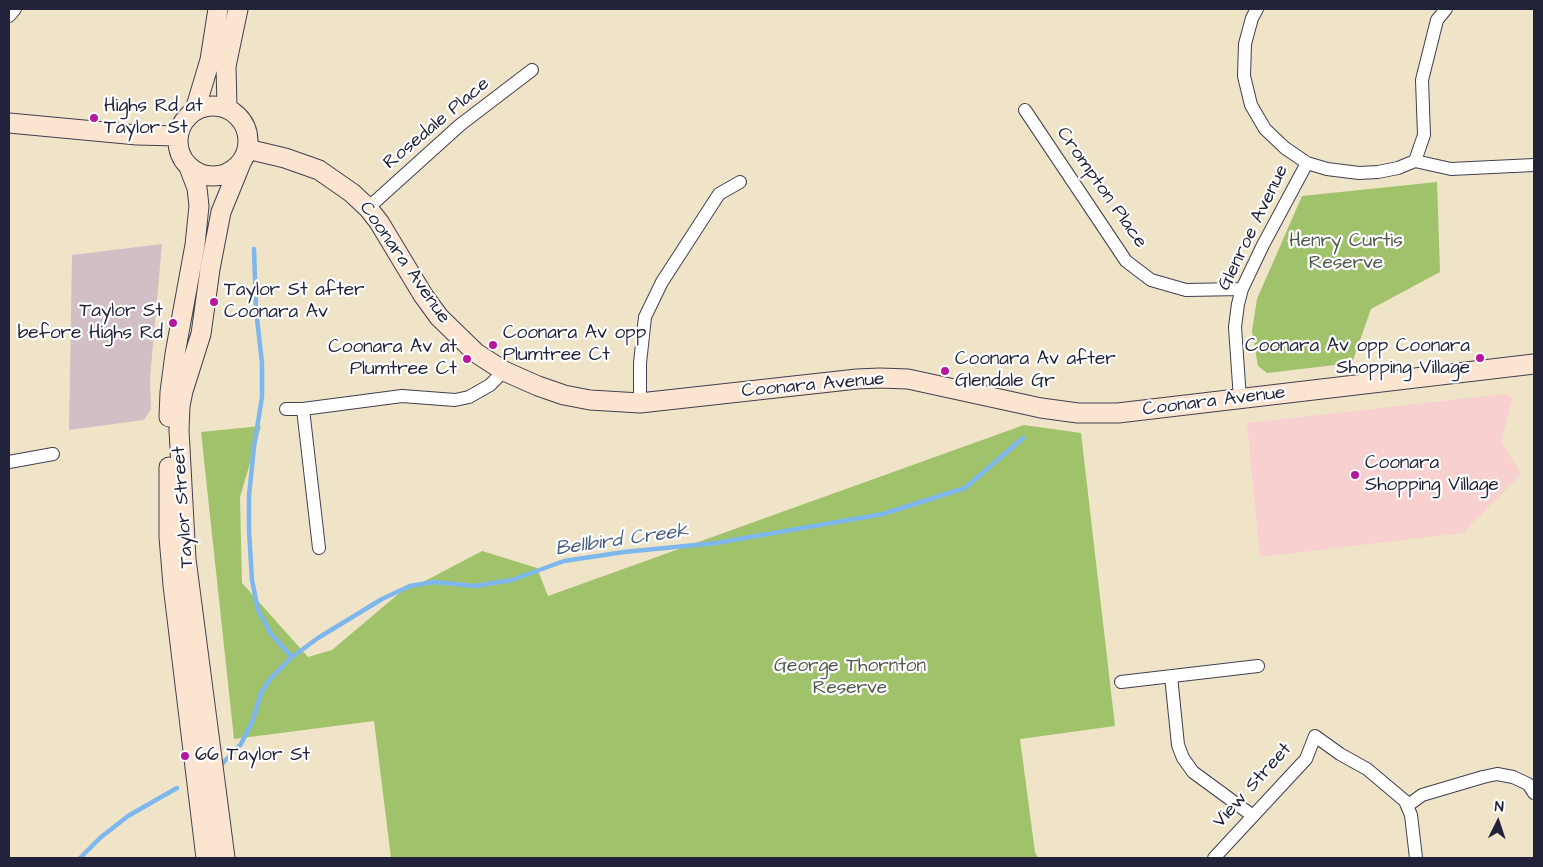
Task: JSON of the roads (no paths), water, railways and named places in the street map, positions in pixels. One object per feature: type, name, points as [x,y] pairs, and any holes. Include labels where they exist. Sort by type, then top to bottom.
[{"type":"street","points":[[9,16],[14,9]]},
{"type":"street","points":[[195,110],[210,60],[218,9]]},
{"type":"street","points":[[227,109],[226,66],[238,9]]},
{"type":"street","points":[[1257,9],[1252,18],[1245,44],[1244,76],[1250,105],[1265,129],[1285,148],[1307,163],[1342,172],[1359,173],[1398,168],[1415,161],[1451,169],[1534,165]]},
{"type":"street","points":[[1415,161],[1424,135],[1422,80],[1437,20],[1446,9]]},
{"type":"street","name":"Rosedale Place","points":[[368,208],[460,124],[532,70]]},
{"type":"street","points":[[211,106],[227,109],[237,116],[244,125],[248,137],[244,156],[232,170],[222,175],[210,176],[199,174],[189,167],[182,158],[178,148],[177,136],[180,126],[186,117],[195,110],[211,106]]},
{"type":"street","name":"Crompton Place","points":[[1025,110],[1126,261],[1151,280],[1186,290],[1242,288]]},
{"type":"street","points":[[9,123],[137,135],[177,136]]},
{"type":"street","name":"Coonara Avenue","points":[[244,156],[285,158],[319,170],[352,193],[368,208],[391,239],[423,295],[439,317],[476,353],[504,371],[538,386],[564,395],[590,400],[640,403],[880,378],[917,381],[1041,408],[1078,414],[1118,413],[1534,364]]},
{"type":"street","name":"Taylor Street","points":[[225,858],[186,559],[179,430],[180,406],[201,334],[210,268],[221,212],[244,156]]},
{"type":"street","name":"Glenroe Avenue","points":[[1240,399],[1235,327],[1242,288],[1307,163]]},
{"type":"street","name":"Taylor Street","points":[[189,167],[197,188],[199,206],[195,245],[170,392],[169,537],[173,585],[206,858]]},
{"type":"street","points":[[640,403],[640,364],[645,317],[662,282],[719,194],[740,182]]},
{"type":"street","points":[[286,409],[303,409],[402,396],[454,400],[469,397],[490,386],[504,371]]},
{"type":"street","points":[[303,409],[319,548]]},
{"type":"street","points":[[9,462],[53,454]]},
{"type":"street","points":[[1121,682],[1258,666]]},
{"type":"street","points":[[1171,676],[1178,745],[1183,758],[1194,772],[1253,816]]},
{"type":"street","name":"View Street","points":[[1214,858],[1306,759],[1315,736],[1340,754],[1367,769],[1405,801],[1407,806]]},
{"type":"street","points":[[1416,858],[1411,815],[1407,806],[1422,795],[1497,774],[1513,777],[1528,784],[1534,793]]},
{"type":"waterway","points":[[254,249],[256,310],[262,363],[262,397],[249,496],[252,580],[258,610],[271,634],[292,657]]},
{"type":"waterway","name":"Bellbird Creek","points":[[222,764],[241,744],[253,720],[261,693],[270,679],[292,657],[318,638],[382,599],[410,586],[434,582],[475,586],[512,580],[564,561],[624,552],[716,543],[883,514],[965,488],[1023,438]]},
{"type":"waterway","name":"Bellbird Creek","points":[[80,858],[100,838],[128,816],[177,788]]},
{"type":"place","name":"Highs Rd at Taylor St","points":[[94,118]]},
{"type":"place","name":"Taylor St after Coonara Av","points":[[214,302]]},
{"type":"place","name":"Taylor St before Highs Rd","points":[[173,323]]},
{"type":"place","name":"Coonara Av opp Plumtree Ct","points":[[493,345]]},
{"type":"place","name":"Coonara Av opp Coonara Shopping Village","points":[[1480,358]]},
{"type":"place","name":"Coonara Av at Plumtree Ct","points":[[467,359]]},
{"type":"place","name":"Coonara Av after Glendale Gr","points":[[945,371]]},
{"type":"place","name":"Coonara Shopping Village","points":[[1355,475]]},
{"type":"place","name":"66 Taylor St","points":[[185,756]]},
{"type":"park label","name":"Henry Curtis Reserve","points":[[1346,253]]},
{"type":"park label","name":"George Thornton Reserve","points":[[850,678]]}]
